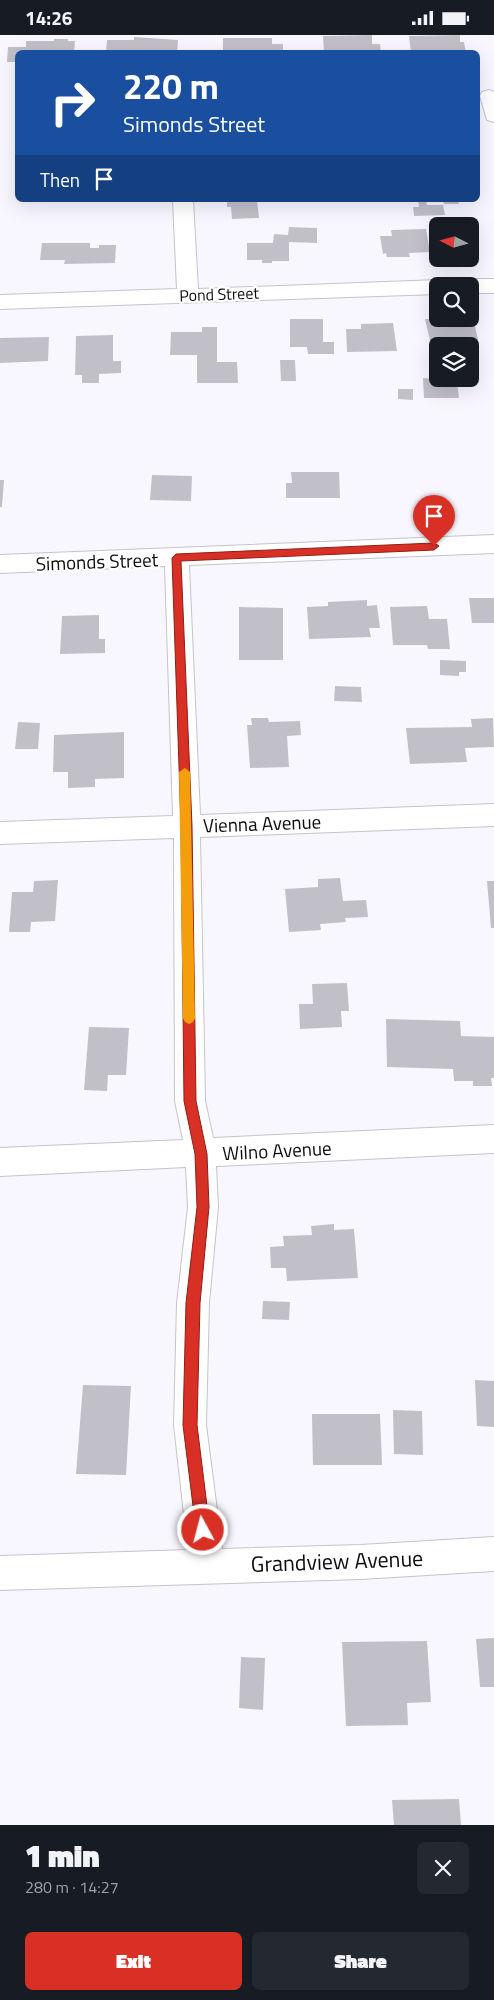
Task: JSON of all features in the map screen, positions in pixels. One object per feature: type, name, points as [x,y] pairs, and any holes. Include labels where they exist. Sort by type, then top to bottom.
[{"type":"street","points":[[489,96],[494,116]]},
{"type":"street","points":[[183,202],[188,295]]},
{"type":"street","points":[[479,286],[494,286]]},
{"type":"street","name":"Pond Street","points":[[0,302],[429,287]]},
{"type":"street","name":"Simonds Street","points":[[0,564],[494,544]]},
{"type":"street","points":[[176,558],[187,826],[190,1101],[201,1154],[203,1207],[193,1303],[190,1425],[208,1565]]},
{"type":"street","name":"Vienna Avenue","points":[[0,833],[494,815]]},
{"type":"street","name":"Wilno Avenue","points":[[0,1162],[494,1139]]},
{"type":"street","name":"Grandview Avenue","points":[[0,1573],[361,1561],[494,1554]]},
{"type":"building","points":[[372,35],[372,44],[380,44],[381,50],[324,50],[323,36]]},
{"type":"building","points":[[460,35],[460,42],[464,42],[465,50],[411,50],[409,36]]},
{"type":"building","points":[[134,37],[178,40],[177,50],[106,50],[107,40],[134,40]]},
{"type":"building","points":[[223,38],[272,38],[272,44],[283,44],[283,50],[223,50]]},
{"type":"building","points":[[54,39],[68,39],[68,41],[75,41],[74,50],[15,50],[15,62],[7,62],[8,47],[26,47],[26,41],[54,41]]},
{"type":"building","points":[[227,202],[257,202],[259,218],[232,219],[231,207],[227,207]]},
{"type":"building","points":[[418,202],[426,202],[427,205],[443,205],[445,215],[414,216],[413,207],[419,207]]},
{"type":"building","points":[[444,202],[458,202],[459,204],[444,204]]},
{"type":"building","points":[[289,227],[317,228],[317,243],[289,242],[289,261],[262,263],[262,260],[247,260],[247,243],[273,243],[274,234],[288,235]]},
{"type":"building","points":[[426,229],[429,252],[409,253],[410,257],[387,257],[386,253],[383,254],[380,236],[392,236],[391,230]]},
{"type":"building","points":[[42,243],[90,243],[90,248],[99,248],[99,245],[116,245],[115,263],[64,264],[65,260],[40,260]]},
{"type":"building","points":[[290,319],[323,319],[323,342],[334,342],[334,354],[308,354],[307,347],[290,347]]},
{"type":"building","points":[[425,319],[429,319],[429,327],[475,327],[477,337],[429,337]]},
{"type":"building","points":[[393,323],[397,351],[347,352],[346,329],[361,329],[361,324]]},
{"type":"building","points":[[202,327],[217,327],[217,362],[237,362],[238,383],[197,383],[197,355],[170,355],[171,332],[202,332]]},
{"type":"building","points":[[113,335],[113,361],[121,361],[121,373],[99,374],[99,383],[82,383],[82,375],[75,375],[76,336]]},
{"type":"building","points":[[49,337],[48,361],[0,363],[0,338]]},
{"type":"building","points":[[280,360],[295,360],[296,381],[281,381]]},
{"type":"building","points":[[423,378],[429,379],[429,387],[458,387],[459,398],[424,398]]},
{"type":"building","points":[[398,389],[413,389],[413,400],[398,399]]},
{"type":"building","points":[[291,472],[339,472],[340,498],[286,498],[286,483],[292,483]]},
{"type":"building","points":[[152,475],[192,476],[191,501],[150,500]]},
{"type":"building","points":[[0,480],[4,480],[2,507],[0,507]]},
{"type":"building","points":[[469,598],[494,598],[494,623],[472,623]]},
{"type":"building","points":[[367,600],[367,606],[377,605],[380,628],[369,628],[371,637],[309,639],[307,607],[328,606],[328,602]]},
{"type":"building","points":[[427,606],[429,619],[447,619],[450,649],[428,649],[427,645],[393,645],[390,607]]},
{"type":"building","points":[[239,607],[283,608],[283,660],[239,660]]},
{"type":"building","points":[[99,615],[99,639],[105,639],[105,653],[60,654],[62,616]]},
{"type":"building","points":[[440,660],[466,661],[466,672],[459,672],[459,676],[440,675]]},
{"type":"building","points":[[335,686],[361,687],[362,702],[334,701]]},
{"type":"building","points":[[251,718],[268,718],[269,722],[300,721],[301,735],[287,736],[289,767],[250,768],[247,725],[252,725]]},
{"type":"building","points":[[493,718],[494,747],[465,748],[467,762],[410,764],[406,728],[472,727],[471,719]]},
{"type":"building","points":[[18,722],[40,723],[38,749],[15,749]]},
{"type":"building","points":[[124,732],[124,778],[95,779],[95,787],[68,788],[68,772],[53,772],[54,735]]},
{"type":"building","points":[[340,878],[343,901],[366,900],[368,917],[345,918],[346,922],[320,924],[321,930],[289,932],[285,889],[318,887],[318,879]]},
{"type":"building","points":[[58,880],[55,921],[31,922],[30,932],[9,932],[12,892],[33,892],[34,881]]},
{"type":"building","points":[[487,881],[494,881],[494,928],[491,928]]},
{"type":"building","points":[[347,983],[349,1011],[341,1011],[342,1027],[300,1029],[299,1004],[313,1004],[312,984]]},
{"type":"building","points":[[386,1019],[460,1021],[461,1036],[494,1037],[494,1078],[491,1078],[492,1086],[473,1086],[473,1081],[454,1081],[453,1069],[387,1067]]},
{"type":"building","points":[[89,1027],[129,1028],[126,1075],[108,1075],[107,1091],[84,1090]]},
{"type":"building","points":[[334,1224],[334,1230],[354,1229],[358,1278],[287,1281],[286,1268],[271,1268],[270,1247],[284,1246],[283,1236],[312,1235],[311,1226]]},
{"type":"building","points":[[263,1301],[290,1302],[289,1320],[262,1319]]},
{"type":"building","points":[[475,1380],[494,1381],[494,1427],[477,1426]]},
{"type":"building","points":[[83,1385],[131,1386],[126,1475],[76,1474]]},
{"type":"building","points":[[393,1410],[422,1411],[423,1455],[394,1454]]},
{"type":"building","points":[[312,1414],[380,1414],[382,1465],[313,1465]]},
{"type":"building","points":[[494,1638],[494,1687],[480,1687],[476,1639]]},
{"type":"building","points":[[427,1641],[431,1702],[407,1703],[408,1725],[346,1726],[342,1642]]},
{"type":"building","points":[[241,1657],[265,1658],[263,1710],[239,1708]]},
{"type":"building","points":[[459,1799],[461,1825],[394,1825],[392,1800]]},
{"type":"slow traffic","points":[[185,772],[189,1018]]},
{"type":"route","points":[[203,1530],[190,1425],[193,1303],[203,1207],[201,1154],[190,1101],[187,826],[176,558],[434,546]]}]
